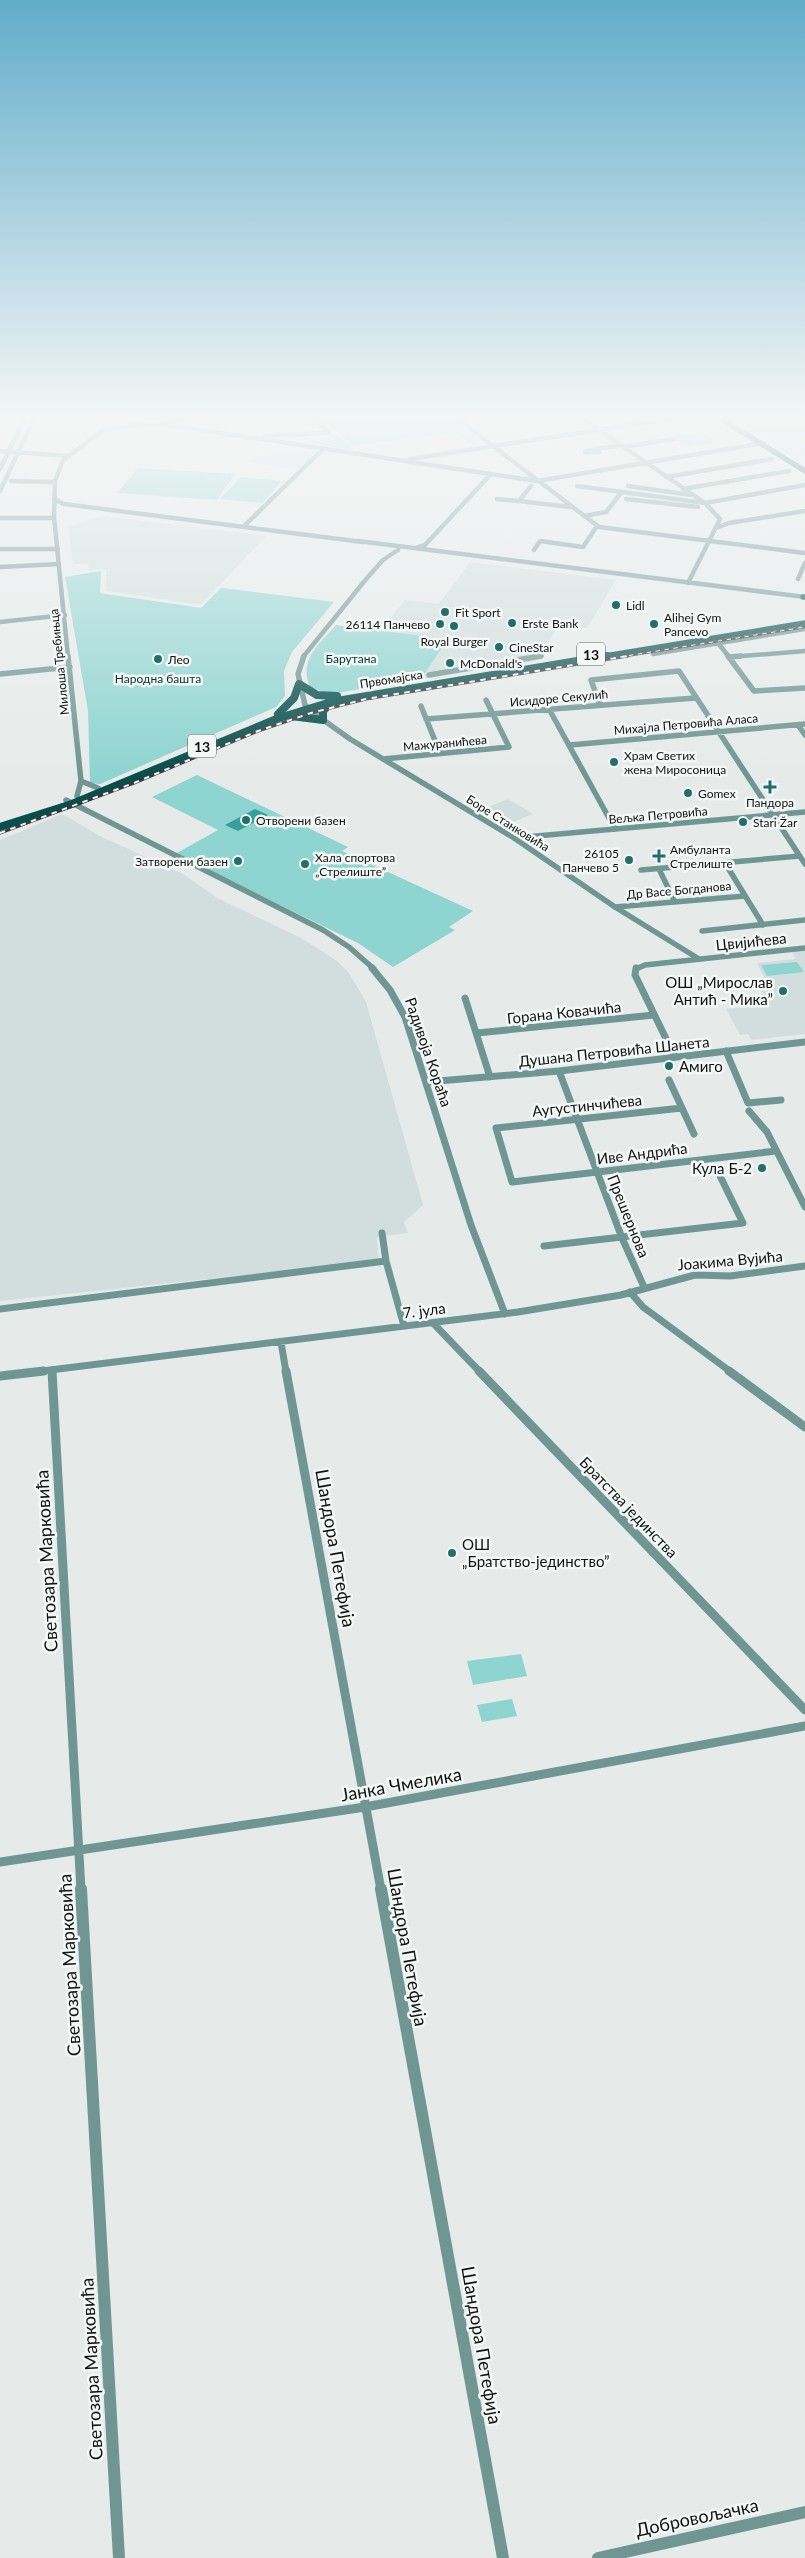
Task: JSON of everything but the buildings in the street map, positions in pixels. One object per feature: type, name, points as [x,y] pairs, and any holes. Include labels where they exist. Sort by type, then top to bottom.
[{"type":"main road","name":"Првомајска","points":[[2,820],[69,802],[77,796],[278,716],[337,696],[805,621]]},
{"type":"main road","name":"Првомајска","points":[[307,706],[805,621]]},
{"type":"main road","points":[[278,716],[294,698],[299,684],[317,695],[337,696]]},
{"type":"main road","points":[[278,716],[297,716],[323,720],[323,711],[331,702]]},
{"type":"main road","name":"Првомајска","points":[[0,826],[69,802],[278,716]]},
{"type":"street","name":"Милоша Требињца","points":[[56,533],[81,781]]},
{"type":"street","points":[[300,533],[358,541],[387,552],[400,548],[421,550]]},
{"type":"street","points":[[416,548],[425,546],[437,533]]},
{"type":"street","points":[[534,550],[540,541],[584,547],[592,533]]},
{"type":"street","points":[[653,533],[805,553]]},
{"type":"street","points":[[688,582],[714,533]]},
{"type":"street","points":[[358,541],[387,552],[430,550]]},
{"type":"street","points":[[307,706],[299,684],[299,667],[308,649],[387,552],[400,548],[416,548],[804,597]]},
{"type":"street","points":[[0,549],[58,549]]},
{"type":"street","points":[[798,579],[805,563]]},
{"type":"street","points":[[0,567],[59,564]]},
{"type":"street","points":[[0,622],[65,615]]},
{"type":"street","points":[[654,654],[805,629]]},
{"type":"street","points":[[718,643],[754,692],[805,688]]},
{"type":"street","points":[[729,657],[805,651]]},
{"type":"street","points":[[429,675],[541,656]]},
{"type":"street","points":[[0,674],[70,667]]},
{"type":"street","points":[[600,705],[591,680],[679,671],[694,698],[805,864]]},
{"type":"street","name":"Исидоре Секулић","points":[[426,719],[694,698]]},
{"type":"street","points":[[486,700],[493,714]]},
{"type":"street","name":"Боре Станковића","points":[[307,706],[323,720],[382,759],[514,838],[615,907],[699,959]]},
{"type":"street","points":[[421,706],[440,753]]},
{"type":"street","points":[[549,709],[570,744],[615,829]]},
{"type":"street","name":"Мажуранићева","points":[[382,759],[509,747],[493,714]]},
{"type":"street","name":"Михајла Петровића Аласа","points":[[570,744],[805,724]]},
{"type":"street","points":[[798,725],[805,735]]},
{"type":"street","points":[[77,796],[81,781],[86,785],[98,788]]},
{"type":"street","name":"Радивоја Кораћа","points":[[69,802],[271,902],[347,945],[380,974],[396,998],[415,1044],[481,1254],[505,1314]]},
{"type":"street","name":"Вељка Петровића","points":[[514,838],[805,812]]},
{"type":"street","points":[[641,870],[800,856]]},
{"type":"street","points":[[725,863],[763,925]]},
{"type":"street","points":[[659,869],[675,902]]},
{"type":"street","name":"Др Васе Богданова","points":[[615,907],[745,896]]},
{"type":"street","points":[[702,931],[805,920]]},
{"type":"street","name":"Цвијићева","points":[[654,1015],[635,975],[636,968],[645,965],[805,948]]},
{"type":"street","points":[[465,998],[490,1077]]},
{"type":"street","points":[[654,1015],[675,1057]]},
{"type":"street","name":"Горана Ковачића","points":[[477,1033],[654,1015]]},
{"type":"street","name":"Душана Петровића Шанета","points":[[426,1082],[559,1070],[805,1042]]},
{"type":"street","points":[[726,1051],[748,1102],[781,1100]]},
{"type":"street","name":"Прешернова","points":[[559,1070],[622,1238],[644,1287]]},
{"type":"street","points":[[670,1080],[694,1134]]},
{"type":"street","name":"Аугустинчићева","points":[[512,1182],[496,1128],[682,1108]]},
{"type":"street","points":[[749,1112],[767,1132],[805,1207]]},
{"type":"street","name":"Иве Андрића","points":[[512,1182],[776,1151]]},
{"type":"street","points":[[544,1246],[743,1223],[720,1176]]},
{"type":"street","points":[[382,1233],[386,1261],[404,1326]]},
{"type":"street","points":[[0,1308],[386,1261]]},
{"type":"street","name":"Јоакима Вујића","points":[[630,1292],[695,1275],[730,1276],[805,1266]]},
{"type":"street","points":[[630,1292],[643,1307],[805,1427]]},
{"type":"street","name":"7. јула","points":[[0,1376],[505,1314],[621,1296],[630,1292]]},
{"type":"street","name":"Братства јединства","points":[[433,1323],[805,1710]]},
{"type":"street","name":"Шандора Петефија","points":[[281,1342],[503,2558]]},
{"type":"street","name":"Светозара Марковића","points":[[52,1370],[119,2558]]},
{"type":"street","name":"Јанка Чмелика","points":[[0,1862],[365,1807],[805,1726]]},
{"type":"street","name":"Добровољачка","points":[[598,2558],[805,2512]]},
{"type":"shaded area","points":[[69,533],[245,533],[266,536],[201,605],[106,591],[106,569],[89,570],[88,564],[73,564]]},
{"type":"shaded area","points":[[470,562],[616,580],[587,628],[559,625],[536,661],[421,679],[446,642],[440,638],[381,630],[405,600],[439,604]]},
{"type":"shaded area","points":[[508,799],[533,814],[503,826],[478,811]]},
{"type":"shaded area","name":"Отворени базен","points":[[255,809],[268,815],[238,831],[225,825]]},
{"type":"shaded area","points":[[62,814],[102,837],[183,874],[217,898],[301,938],[337,961],[349,973],[366,1002],[423,1205],[404,1222],[408,1233],[377,1237],[379,1261],[0,1301],[0,840]]},
{"type":"shaded area","name":"ОШ „Мирослав Антић - Мика”","points":[[805,950],[805,1034],[752,1040],[748,1034],[740,1035],[726,1009],[758,1005],[755,998],[765,997],[759,985],[767,983],[757,963],[795,959],[792,952]]},
{"type":"green space","name":"Народна башта","points":[[101,571],[100,593],[201,608],[221,588],[334,602],[292,652],[284,671],[285,696],[276,707],[100,784],[90,783],[88,711],[65,577]]},
{"type":"green space","name":"Барутана","points":[[336,625],[440,638],[446,642],[421,679],[330,694],[310,687],[307,668],[312,653]]},
{"type":"green space","points":[[197,775],[348,847],[342,851],[473,911],[449,927],[455,930],[393,967],[358,943],[175,854],[218,830],[152,797]]},
{"type":"green space","points":[[797,962],[804,972],[767,976],[761,965]]},
{"type":"green space","points":[[521,1654],[527,1676],[473,1685],[467,1661]]},
{"type":"green space","points":[[512,1699],[517,1716],[482,1722],[477,1705]]},
{"type":"railway","points":[[620,657],[805,627]]},
{"type":"railway","points":[[0,833],[134,783],[258,731],[311,713],[366,699],[628,656]]},
{"type":"place","name":"Lidl","points":[[616,605]]},
{"type":"place","name":"Fit Sport","points":[[445,612]]},
{"type":"place","name":"Erste Bank","points":[[512,623]]},
{"type":"place","name":"26114 Панчево","points":[[440,624]]},
{"type":"place","name":"Alihej Gym Pancevo","points":[[654,624]]},
{"type":"place","name":"Royal Burger","points":[[454,626]]},
{"type":"place","name":"CineStar","points":[[499,647]]},
{"type":"place","name":"Лео","points":[[158,659]]},
{"type":"place","name":"McDonald's","points":[[450,663]]},
{"type":"place","name":"Храм Светих жена Миросоница","points":[[614,762]]},
{"type":"place","name":"Пандора","points":[[770,787]]},
{"type":"place","name":"Gomex","points":[[688,793]]},
{"type":"place","name":"Отворени базен","points":[[246,820]]},
{"type":"place","name":"Stari Žar","points":[[743,822]]},
{"type":"place","name":"Амбуланта Стрелиште","points":[[659,856]]},
{"type":"place","name":"26105 Панчево 5","points":[[629,860]]},
{"type":"place","name":"Затворени базен","points":[[238,861]]},
{"type":"place","name":"Хала спортова „Стрелиште”","points":[[305,864]]},
{"type":"place","name":"ОШ „Мирослав Антић - Мика”","points":[[783,991]]},
{"type":"place","name":"Амиго","points":[[669,1066]]},
{"type":"place","name":"Кула Б-2","points":[[762,1168]]},
{"type":"place","name":"ОШ „Братство-јединство”","points":[[452,1553]]}]
